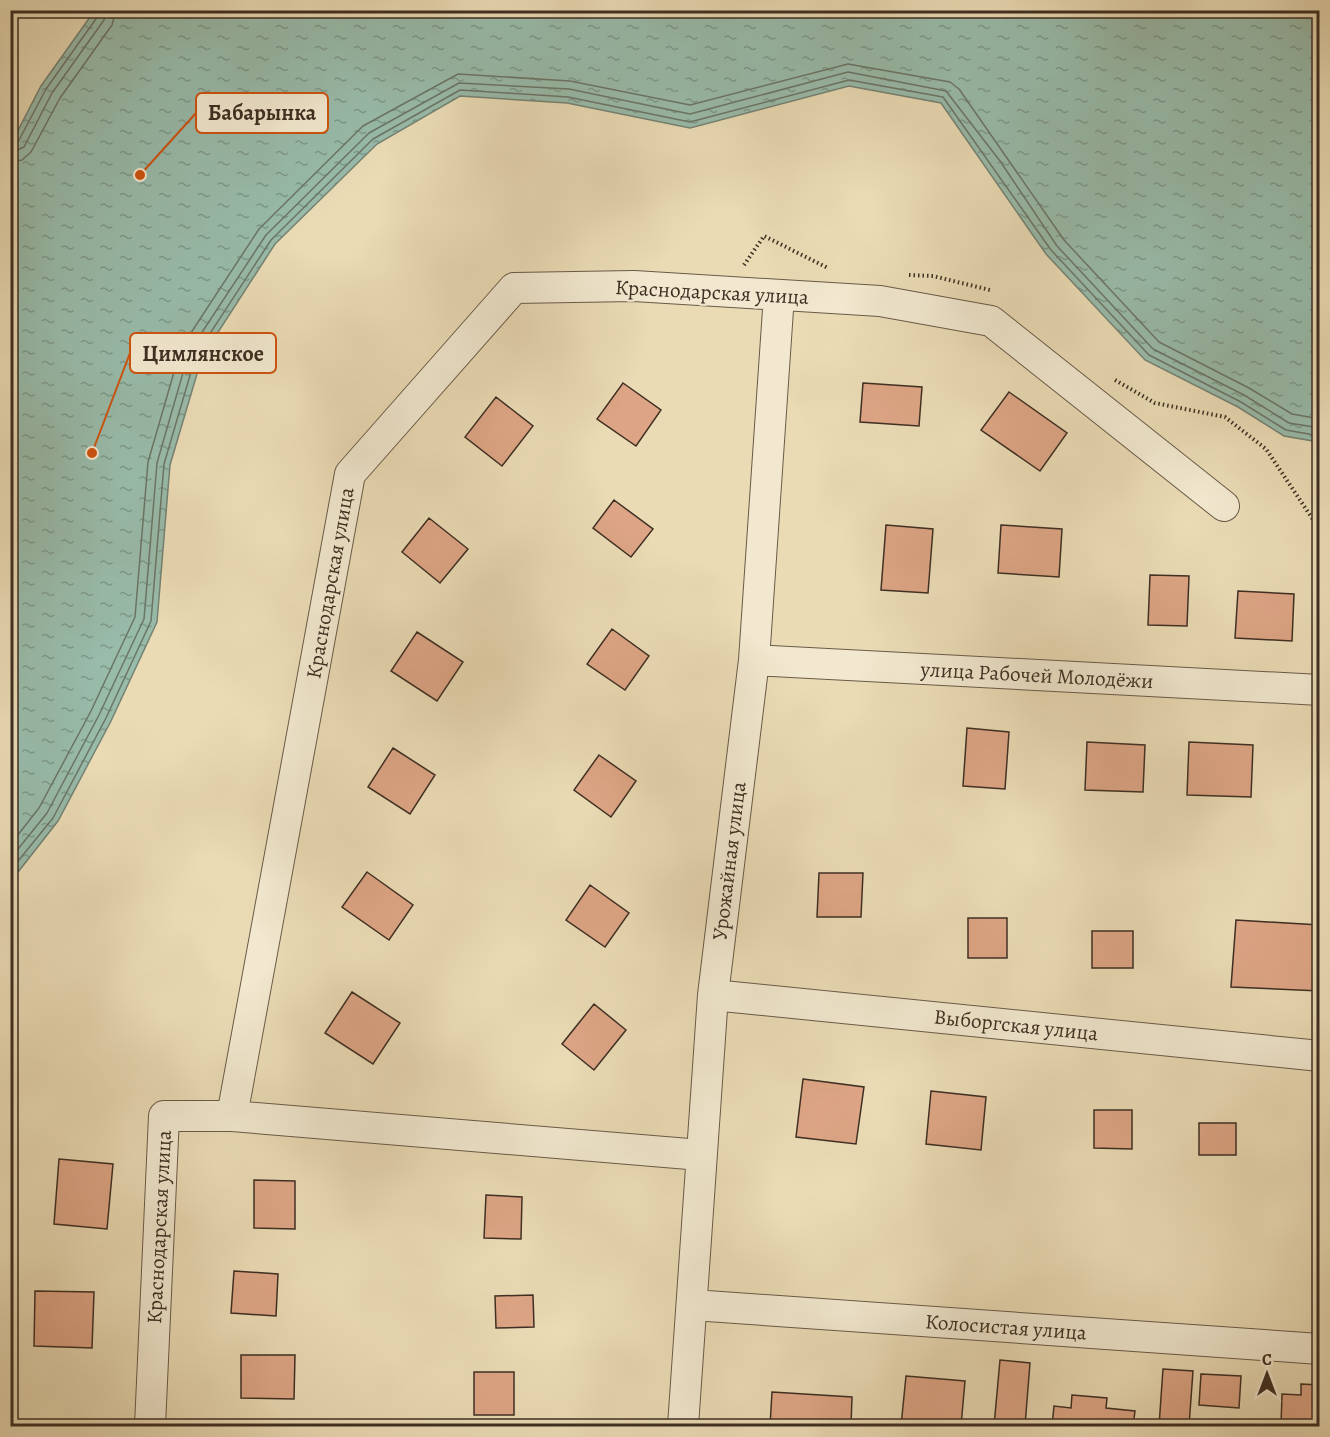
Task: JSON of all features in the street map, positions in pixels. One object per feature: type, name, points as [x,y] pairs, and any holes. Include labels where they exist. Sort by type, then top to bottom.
[{"type":"street","name":"Краснодарская улица","points":[[150,1426],[164,1116],[232,1116],[350,474],[513,288],[634,286],[880,301],[991,321],[1224,506]]},
{"type":"street","name":"Урожайная улица","points":[[682,1426],[693,1305],[713,995],[754,660],[779,295]]},
{"type":"street","name":"улица Рабочей Молодёжи","points":[[754,660],[1320,690]]},
{"type":"street","name":"Выборгская улица","points":[[713,995],[1320,1056]]},
{"type":"street","points":[[232,1116],[701,1155]]},
{"type":"street","name":"Колосистая улица","points":[[693,1305],[1320,1348]]},
{"type":"water","points":[[95,10],[1319,11],[1319,442],[1284,436],[1238,407],[1145,360],[1046,254],[941,103],[849,86],[690,128],[567,103],[460,96],[377,144],[275,244],[202,357],[170,465],[157,622],[111,721],[58,821],[11,881],[11,144],[41,86]]},
{"type":"building","points":[[623,383],[661,410],[636,446],[597,419]]},
{"type":"building","points":[[863,383],[922,387],[919,426],[860,422]]},
{"type":"building","points":[[1009,392],[1067,433],[1040,471],[981,430]]},
{"type":"building","points":[[496,397],[533,426],[502,466],[465,437]]},
{"type":"building","points":[[614,500],[653,529],[631,557],[593,528]]},
{"type":"building","points":[[429,518],[468,549],[440,583],[402,552]]},
{"type":"building","points":[[886,525],[933,529],[928,593],[881,590]]},
{"type":"building","points":[[1001,525],[1062,529],[1059,577],[998,573]]},
{"type":"building","points":[[1150,575],[1189,576],[1187,626],[1148,625]]},
{"type":"building","points":[[1238,591],[1294,594],[1292,641],[1235,638]]},
{"type":"building","points":[[612,629],[649,656],[625,690],[587,664]]},
{"type":"building","points":[[417,632],[463,662],[437,701],[391,671]]},
{"type":"building","points":[[967,728],[1009,732],[1005,789],[963,786]]},
{"type":"building","points":[[1087,742],[1145,745],[1143,792],[1085,790]]},
{"type":"building","points":[[1189,742],[1253,745],[1251,797],[1187,795]]},
{"type":"building","points":[[393,748],[435,775],[410,814],[368,787]]},
{"type":"building","points":[[599,755],[636,781],[611,817],[574,790]]},
{"type":"building","points":[[367,872],[413,905],[389,940],[342,907]]},
{"type":"building","points":[[819,873],[863,873],[861,917],[817,917]]},
{"type":"building","points":[[590,885],[629,913],[605,947],[566,920]]},
{"type":"building","points":[[968,918],[1007,918],[1007,958],[968,958]]},
{"type":"building","points":[[1236,920],[1320,925],[1320,991],[1231,987]]},
{"type":"building","points":[[1092,931],[1133,931],[1133,968],[1092,968]]},
{"type":"building","points":[[352,992],[400,1023],[373,1064],[325,1033]]},
{"type":"building","points":[[594,1004],[626,1030],[594,1070],[562,1044]]},
{"type":"building","points":[[803,1079],[864,1087],[856,1144],[796,1137]]},
{"type":"building","points":[[931,1091],[986,1097],[981,1150],[926,1144]]},
{"type":"building","points":[[1315,1099],[1320,1099],[1320,1134],[1316,1134]]},
{"type":"building","points":[[1094,1110],[1132,1110],[1132,1149],[1094,1148]]},
{"type":"building","points":[[1199,1123],[1236,1123],[1236,1155],[1199,1155]]},
{"type":"building","points":[[59,1159],[113,1164],[107,1229],[54,1224]]},
{"type":"building","points":[[254,1180],[295,1181],[295,1229],[254,1228]]},
{"type":"building","points":[[486,1195],[522,1197],[521,1239],[484,1238]]},
{"type":"building","points":[[234,1271],[278,1274],[276,1316],[231,1313]]},
{"type":"building","points":[[35,1291],[94,1292],[92,1348],[34,1346]]},
{"type":"building","points":[[533,1295],[534,1327],[496,1328],[495,1296]]},
{"type":"building","points":[[241,1355],[295,1355],[294,1399],[241,1398]]},
{"type":"building","points":[[1000,1360],[1030,1363],[1025,1426],[994,1426]]},
{"type":"building","points":[[1163,1369],[1193,1371],[1189,1426],[1159,1426]]},
{"type":"building","points":[[474,1372],[514,1372],[514,1415],[474,1415]]},
{"type":"building","points":[[1201,1374],[1241,1376],[1239,1408],[1199,1405]]},
{"type":"building","points":[[906,1376],[965,1381],[961,1426],[901,1426]]},
{"type":"building","points":[[1301,1384],[1320,1385],[1320,1426],[1281,1426],[1282,1394],[1301,1395]]},
{"type":"building","points":[[772,1392],[852,1397],[851,1426],[770,1426]]},
{"type":"building","points":[[1072,1395],[1107,1398],[1106,1408],[1135,1411],[1133,1426],[1052,1426],[1054,1406],[1071,1408]]},
{"type":"place","name":"Бабарынка","points":[[140,175]]},
{"type":"place","name":"Цимлянское","points":[[92,453]]}]
